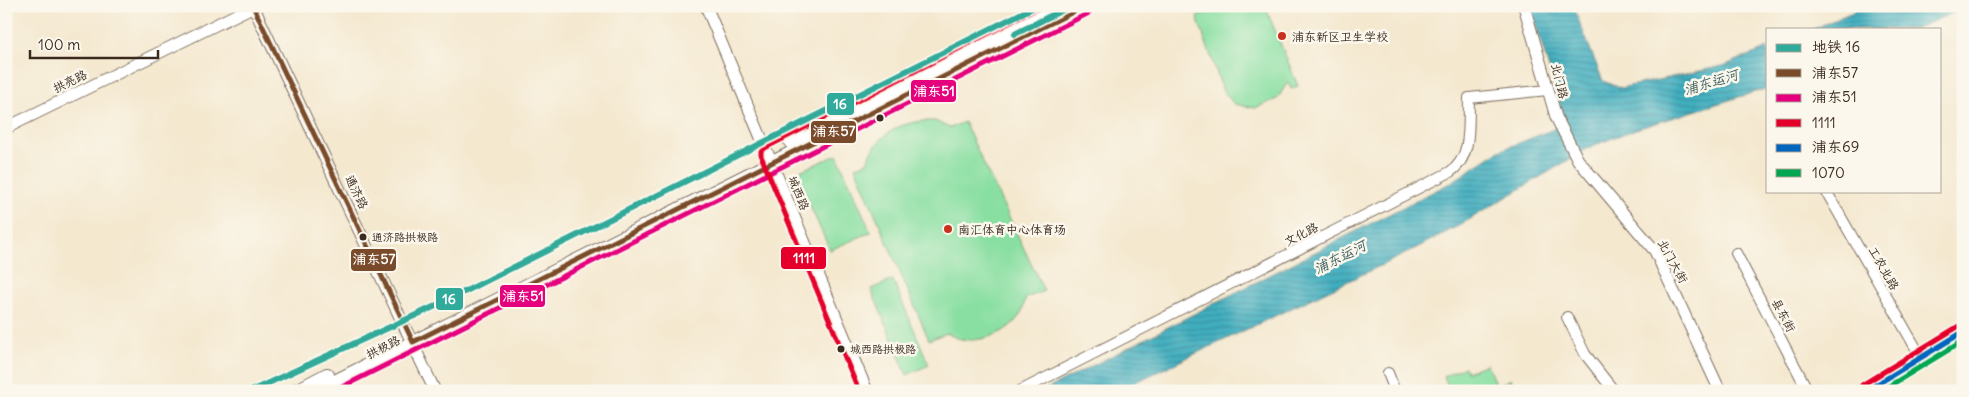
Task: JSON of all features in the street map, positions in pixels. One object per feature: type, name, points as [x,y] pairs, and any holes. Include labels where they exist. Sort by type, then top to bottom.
[{"type":"main road","name":"拱极路","points":[[297,391],[412,338],[770,157],[1059,6]]},
{"type":"main road","name":"拱极路","points":[[1038,17],[1086,6]]},
{"type":"main road","name":"拱极路","points":[[317,391],[412,338]]},
{"type":"street","name":"拱亮路","points":[[6,128],[253,6]]},
{"type":"street","name":"通济路","points":[[253,6],[412,338],[435,391]]},
{"type":"street","name":"城西路","points":[[706,6],[867,391]]},
{"type":"street","name":"北门路","points":[[1524,6],[1556,117],[1578,160]]},
{"type":"street","name":"文化路","points":[[1020,391],[1450,172],[1462,161],[1467,149],[1469,98],[1548,90]]},
{"type":"street","name":"北门大街","points":[[1578,160],[1655,251],[1720,391]]},
{"type":"street","name":"工农北路","points":[[1827,192],[1921,357]]},
{"type":"street","name":"县东街","points":[[1736,253],[1808,391]]},
{"type":"street","points":[[1567,317],[1584,354],[1614,391]]},
{"type":"street","points":[[1866,391],[1963,332]]},
{"type":"street","points":[[1388,373],[1396,391]]},
{"type":"green space","points":[[1224,6],[1265,6],[1298,86],[1291,89],[1288,82],[1277,99],[1255,108],[1234,104],[1223,91],[1197,17]]},
{"type":"green space","name":"南汇体育中心体育场","points":[[935,121],[950,128],[964,122],[1044,291],[1026,298],[1021,313],[1015,321],[1007,328],[987,338],[966,340],[947,333],[929,340],[855,167],[867,162],[876,145],[889,132],[914,122]]},
{"type":"green space","points":[[837,155],[871,232],[830,250],[795,173]]},
{"type":"green space","points":[[893,280],[929,365],[907,375],[871,289]]},
{"type":"green space","points":[[1487,364],[1496,386],[1511,379],[1515,391],[1450,391],[1444,376],[1465,367],[1467,372]]},
{"type":"water","name":"浦东运河","points":[[1530,6],[1573,6],[1603,81],[1621,88],[1723,66],[1766,49],[1766,89],[1636,129],[1592,146],[1460,225],[1401,256],[1117,391],[1043,391],[1450,183],[1499,151],[1554,129],[1564,118]]},
{"type":"water","points":[[1867,6],[1963,6],[1963,8],[1918,28],[1815,28]]},
{"type":"metro line","name":"16","points":[[251,391],[440,304],[1036,6]]},
{"type":"metro line","name":"16","points":[[1015,34],[1070,6]]},
{"type":"transit line","name":"浦东57","points":[[253,6],[413,342],[1085,6]]},
{"type":"transit line","name":"1111","points":[[859,391],[761,156],[761,150],[1042,6]]},
{"type":"transit line","name":"浦东51","points":[[334,391],[1089,13]]},
{"type":"transit line","name":"1111","points":[[1862,385],[1959,326]]},
{"type":"transit line","name":"浦东69","points":[[1866,391],[1963,332]]},
{"type":"transit line","name":"1070","points":[[1881,391],[1963,341]]},
{"type":"place","name":"浦东新区卫生学校","points":[[1282,36]]},
{"type":"place","name":"南汇体育中心体育场","points":[[948,229]]},
{"type":"place","name":"通济路拱极路","points":[[363,237]]},
{"type":"place","name":"城西路拱极路","points":[[841,349]]}]
